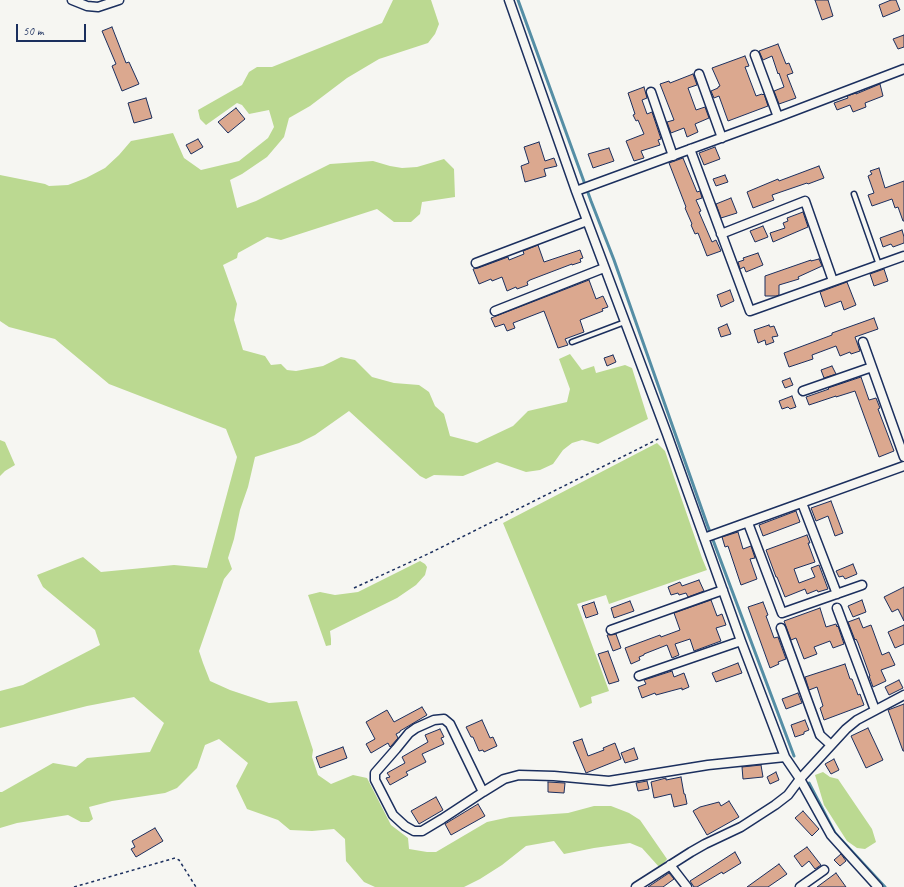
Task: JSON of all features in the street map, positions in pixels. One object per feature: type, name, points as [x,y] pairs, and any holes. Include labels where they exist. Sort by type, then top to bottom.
[{"type":"street","points":[[72,0],[87,6],[98,7],[119,0]]},
{"type":"street","points":[[509,0],[583,188],[587,221],[604,268],[667,434],[710,536],[723,590],[785,757],[800,779],[831,836],[878,887]]},
{"type":"street","points":[[755,55],[778,117]]},
{"type":"street","points":[[583,188],[690,150],[904,69]]},
{"type":"street","points":[[699,74],[722,138]]},
{"type":"street","points":[[651,92],[673,156]]},
{"type":"street","points":[[690,150],[750,310],[904,256]]},
{"type":"street","points":[[721,234],[805,201],[833,281]]},
{"type":"street","points":[[476,263],[587,221]]},
{"type":"street","points":[[495,311],[604,268]]},
{"type":"street","points":[[863,342],[904,457]]},
{"type":"street","points":[[803,391],[872,367]]},
{"type":"street","points":[[710,536],[904,466]]},
{"type":"street","points":[[802,503],[837,594]]},
{"type":"street","points":[[748,523],[782,613],[862,585]]},
{"type":"street","points":[[611,630],[723,590]]},
{"type":"street","points":[[837,608],[875,710]]},
{"type":"street","points":[[781,628],[820,735],[831,745]]},
{"type":"street","points":[[639,676],[741,641]]},
{"type":"street","points":[[636,887],[705,844],[741,827],[775,805],[788,795],[800,779],[846,729],[857,720],[904,695]]},
{"type":"street","points":[[483,792],[450,724],[444,719],[434,720],[416,728],[409,733],[375,774],[375,780],[393,815],[405,826],[414,831],[422,831],[442,820],[504,779],[519,775],[554,776],[608,781],[708,765],[785,757]]},
{"type":"street","points":[[670,865],[687,887]]},
{"type":"street","points":[[800,887],[824,870]]},
{"type":"lane","points":[[854,194],[879,265]]},
{"type":"lane","points":[[572,342],[625,322]]},
{"type":"path","points":[[354,588],[432,552],[667,434]]},
{"type":"path","points":[[74,887],[175,858],[179,860],[196,887]]},
{"type":"green space","points":[[393,0],[431,0],[439,24],[435,34],[428,43],[379,59],[347,78],[310,106],[289,118],[284,137],[267,157],[242,174],[230,180],[237,208],[256,201],[330,164],[373,161],[402,168],[417,167],[444,159],[454,169],[455,197],[422,202],[420,214],[411,222],[394,222],[377,209],[281,240],[267,237],[238,253],[237,258],[223,265],[237,304],[234,320],[243,350],[265,356],[271,365],[281,364],[287,370],[296,371],[323,366],[341,357],[355,360],[372,377],[394,383],[419,385],[429,392],[435,406],[444,414],[450,436],[477,443],[513,426],[528,411],[567,402],[570,389],[559,359],[570,354],[582,370],[594,366],[596,373],[625,365],[632,368],[648,419],[598,444],[582,440],[572,443],[563,450],[553,464],[540,470],[526,472],[497,462],[463,476],[434,475],[426,479],[420,476],[349,411],[315,435],[299,443],[255,457],[228,558],[232,569],[224,579],[199,651],[210,681],[230,690],[269,703],[297,701],[313,750],[312,757],[318,775],[331,784],[353,775],[367,778],[391,825],[408,838],[409,849],[436,852],[487,822],[510,817],[568,813],[594,806],[611,806],[629,813],[640,820],[667,859],[660,868],[642,848],[630,843],[564,854],[554,841],[526,846],[502,865],[464,887],[375,887],[364,882],[346,861],[345,839],[334,829],[312,831],[290,830],[278,820],[247,809],[236,786],[248,763],[219,739],[205,745],[197,768],[177,788],[165,793],[112,801],[89,807],[93,819],[89,822],[81,822],[68,815],[17,823],[0,828],[0,792],[53,763],[76,767],[87,758],[150,752],[164,723],[134,697],[87,706],[0,728],[0,691],[23,685],[100,645],[95,630],[43,587],[37,575],[83,557],[101,572],[174,565],[207,568],[237,457],[226,429],[109,384],[55,339],[9,327],[0,321],[0,175],[49,186],[68,185],[105,168],[131,141],[173,133],[184,158],[201,170],[239,161],[268,138],[274,127],[269,110],[249,114],[242,105],[237,103],[206,125],[200,119],[198,110],[242,85],[249,72],[257,67],[272,67],[382,23]]},
{"type":"green space","points":[[0,440],[5,442],[15,465],[0,476]]},
{"type":"green space","points":[[657,443],[665,451],[707,570],[609,604],[606,595],[577,604],[609,691],[591,697],[592,703],[580,708],[503,523]]},
{"type":"green space","points":[[420,561],[427,567],[425,575],[416,585],[397,598],[330,631],[331,645],[326,646],[308,595],[320,592],[335,595],[358,592]]},
{"type":"green space","points":[[823,772],[830,777],[838,779],[872,829],[876,842],[865,849],[857,848],[847,841],[824,805],[815,775]]},
{"type":"building","points":[[815,0],[828,0],[833,16],[822,20]]},
{"type":"building","points":[[891,0],[896,0],[900,10],[883,17],[879,5]]},
{"type":"building","points":[[112,27],[126,63],[129,62],[139,84],[122,91],[112,66],[116,64],[102,31]]},
{"type":"building","points":[[904,35],[904,47],[898,49],[893,39]]},
{"type":"building","points":[[778,44],[786,64],[789,63],[793,73],[787,75],[796,98],[779,104],[774,91],[784,87],[779,73],[778,74],[772,56],[763,60],[759,51]]},
{"type":"building","points":[[745,56],[749,66],[745,67],[756,96],[764,94],[768,106],[728,121],[719,96],[714,98],[711,91],[720,86],[712,68]]},
{"type":"building","points":[[693,74],[697,85],[688,88],[696,110],[705,107],[709,118],[695,124],[698,132],[687,137],[684,128],[671,133],[667,122],[674,120],[660,84],[669,81],[670,83]]},
{"type":"building","points":[[880,84],[883,96],[865,103],[866,107],[853,112],[850,105],[837,110],[834,103],[848,98],[847,96]]},
{"type":"building","points":[[644,87],[647,98],[642,100],[647,114],[652,112],[661,139],[658,140],[660,145],[641,151],[644,158],[634,161],[626,141],[644,134],[638,120],[636,121],[633,115],[635,114],[628,93]]},
{"type":"building","points":[[146,98],[152,118],[134,123],[128,103]]},
{"type":"building","points":[[236,108],[245,119],[228,133],[218,122]]},
{"type":"building","points":[[198,139],[203,147],[191,154],[186,145]]},
{"type":"building","points":[[539,142],[545,161],[554,158],[557,166],[544,169],[546,176],[525,182],[521,166],[529,163],[524,147]]},
{"type":"building","points":[[715,147],[720,159],[704,165],[699,153]]},
{"type":"building","points":[[609,148],[614,161],[593,168],[588,154]]},
{"type":"building","points":[[683,158],[697,192],[700,191],[702,198],[696,200],[701,211],[699,212],[712,242],[716,240],[721,251],[707,256],[698,233],[695,234],[691,225],[692,224],[685,208],[686,207],[669,163]]},
{"type":"building","points":[[819,166],[824,178],[772,195],[774,200],[753,208],[747,192],[778,179],[779,181]]},
{"type":"building","points":[[879,168],[885,188],[904,181],[904,221],[898,207],[895,208],[892,199],[872,206],[868,195],[874,193],[868,176],[872,174],[870,171]]},
{"type":"building","points":[[725,175],[728,182],[716,186],[713,179]]},
{"type":"building","points":[[731,198],[737,213],[721,218],[716,204]]},
{"type":"building","points":[[803,212],[808,227],[773,242],[770,233],[785,228],[783,223],[788,221],[787,218]]},
{"type":"building","points":[[763,226],[768,237],[755,242],[750,231]]},
{"type":"building","points":[[902,230],[904,243],[893,247],[891,244],[883,247],[880,238]]},
{"type":"building","points":[[538,245],[544,262],[580,250],[583,258],[580,259],[581,262],[530,280],[527,282],[528,285],[517,289],[516,287],[507,291],[502,277],[492,281],[491,279],[479,284],[473,269],[508,257],[509,260],[524,254],[523,251]]},
{"type":"building","points":[[758,253],[763,265],[746,272],[744,267],[740,269],[738,262],[744,260],[743,258]]},
{"type":"building","points":[[819,259],[822,266],[798,277],[799,279],[779,285],[779,295],[765,296],[765,276],[811,260]]},
{"type":"building","points":[[884,269],[888,281],[874,286],[870,274]]},
{"type":"building","points":[[589,280],[596,299],[603,296],[608,307],[602,309],[603,311],[580,320],[584,332],[565,339],[568,345],[558,348],[544,311],[513,323],[515,328],[507,331],[504,324],[495,327],[491,318]]},
{"type":"building","points":[[847,282],[856,305],[844,310],[841,301],[825,307],[820,292]]},
{"type":"building","points":[[730,290],[734,301],[721,307],[717,295]]},
{"type":"building","points":[[874,318],[878,329],[855,337],[860,351],[851,354],[850,352],[840,356],[836,346],[812,355],[813,359],[789,367],[784,353],[832,335],[832,333]]},
{"type":"building","points":[[727,324],[731,334],[721,337],[718,328]]},
{"type":"building","points":[[769,325],[770,327],[774,326],[778,336],[772,337],[774,342],[766,345],[765,340],[758,343],[754,330]]},
{"type":"building","points":[[613,355],[616,362],[607,366],[604,358]]},
{"type":"building","points":[[832,366],[836,374],[824,378],[821,370]]},
{"type":"building","points":[[861,377],[869,400],[876,398],[880,408],[878,409],[894,451],[879,457],[855,391],[809,405],[806,397]]},
{"type":"building","points":[[790,378],[793,385],[785,388],[782,381]]},
{"type":"building","points":[[792,396],[796,407],[782,409],[779,401]]},
{"type":"building","points":[[831,501],[843,533],[835,536],[828,516],[816,521],[811,508]]},
{"type":"building","points":[[796,511],[800,522],[763,536],[759,525]]},
{"type":"building","points":[[738,532],[743,549],[751,546],[755,558],[750,559],[757,579],[741,585],[728,546],[725,547],[722,537]]},
{"type":"building","points":[[807,535],[810,543],[808,543],[815,562],[794,569],[799,583],[815,577],[811,568],[819,565],[828,589],[818,592],[817,590],[807,594],[805,589],[785,597],[766,550]]},
{"type":"building","points":[[853,564],[857,574],[845,579],[843,576],[839,577],[836,571]]},
{"type":"building","points":[[699,580],[704,591],[688,597],[686,593],[671,595],[668,587],[680,582],[682,586]]},
{"type":"building","points":[[904,587],[904,621],[898,609],[892,612],[884,597]]},
{"type":"building","points":[[711,600],[717,616],[722,614],[726,625],[716,628],[721,641],[694,651],[690,639],[675,644],[679,655],[672,658],[667,645],[644,654],[639,657],[640,660],[631,664],[625,648],[660,635],[661,637],[680,630],[674,613]]},
{"type":"building","points":[[862,600],[866,612],[853,617],[848,606]]},
{"type":"building","points":[[630,601],[634,611],[614,618],[611,608]]},
{"type":"building","points":[[594,602],[598,614],[586,618],[582,606]]},
{"type":"building","points":[[763,602],[768,615],[766,616],[774,638],[778,637],[786,659],[778,662],[779,664],[770,668],[748,607]]},
{"type":"building","points":[[820,608],[826,627],[836,624],[844,644],[833,648],[830,641],[814,647],[817,654],[804,659],[796,638],[791,640],[784,621]]},
{"type":"building","points":[[859,618],[863,628],[871,625],[882,655],[889,652],[895,665],[881,670],[886,681],[873,687],[858,643],[856,639],[855,640],[848,622]]},
{"type":"building","points":[[904,625],[904,644],[895,648],[888,632]]},
{"type":"building","points":[[616,634],[621,648],[613,651],[607,635]]},
{"type":"building","points":[[608,651],[619,681],[609,684],[598,654]]},
{"type":"building","points":[[738,663],[742,673],[716,682],[712,673]]},
{"type":"building","points":[[845,664],[850,679],[852,679],[858,695],[860,694],[864,705],[824,720],[820,708],[823,706],[817,687],[809,690],[805,677]]},
{"type":"building","points":[[672,671],[674,677],[684,673],[689,687],[682,690],[682,688],[656,695],[655,693],[642,698],[638,687],[646,684],[644,680]]},
{"type":"building","points":[[899,680],[903,688],[889,695],[885,687]]},
{"type":"building","points":[[798,693],[802,703],[786,709],[782,699]]},
{"type":"building","points":[[904,704],[904,751],[903,751],[888,710]]},
{"type":"building","points":[[422,707],[427,715],[396,734],[398,738],[390,747],[388,743],[371,753],[366,744],[375,739],[366,722],[387,710],[394,722]]},
{"type":"building","points":[[482,720],[490,738],[493,737],[497,746],[484,752],[483,750],[479,751],[473,737],[471,737],[466,727]]},
{"type":"building","points":[[805,720],[809,730],[804,732],[804,734],[795,737],[791,725]]},
{"type":"building","points":[[868,728],[883,760],[866,768],[851,736]]},
{"type":"building","points":[[440,729],[444,737],[441,738],[444,744],[422,754],[426,762],[406,772],[408,775],[390,785],[386,778],[390,777],[387,773],[405,763],[402,757],[428,742],[425,735]]},
{"type":"building","points":[[582,739],[588,756],[604,750],[603,748],[615,743],[621,759],[586,773],[573,742]]},
{"type":"building","points":[[343,747],[347,758],[320,768],[316,757]]},
{"type":"building","points":[[634,748],[638,759],[625,763],[621,753]]},
{"type":"building","points":[[834,759],[839,770],[831,774],[825,764]]},
{"type":"building","points":[[761,765],[763,777],[743,779],[742,767]]},
{"type":"building","points":[[776,772],[779,780],[770,784],[767,777]]},
{"type":"building","points":[[681,777],[687,804],[674,807],[671,794],[654,798],[651,782],[666,778],[666,780]]},
{"type":"building","points":[[647,781],[649,789],[638,791],[636,783]]},
{"type":"building","points":[[548,782],[565,783],[564,793],[548,792]]},
{"type":"building","points":[[436,797],[443,810],[419,824],[411,811]]},
{"type":"building","points":[[729,801],[739,817],[707,835],[693,811],[700,807],[719,802],[721,806]]},
{"type":"building","points":[[478,804],[485,816],[451,835],[445,824]]},
{"type":"building","points":[[803,811],[819,829],[812,836],[795,818]]},
{"type":"building","points":[[155,828],[163,841],[136,857],[131,849],[135,847],[132,841]]},
{"type":"building","points":[[807,847],[821,865],[815,869],[809,861],[802,867],[794,856]]},
{"type":"building","points":[[735,852],[741,863],[723,874],[722,872],[697,887],[694,887],[690,881]]},
{"type":"building","points":[[841,854],[846,861],[840,866],[834,860]]},
{"type":"building","points":[[779,864],[787,874],[768,887],[747,887]]},
{"type":"building","points":[[669,873],[674,879],[663,887],[648,887]]},
{"type":"building","points":[[836,873],[846,887],[817,887]]},
{"type":"waterway","points":[[518,0],[614,260],[707,524],[794,756]]},
{"type":"waterway","points":[[809,783],[835,833],[885,887]]}]
